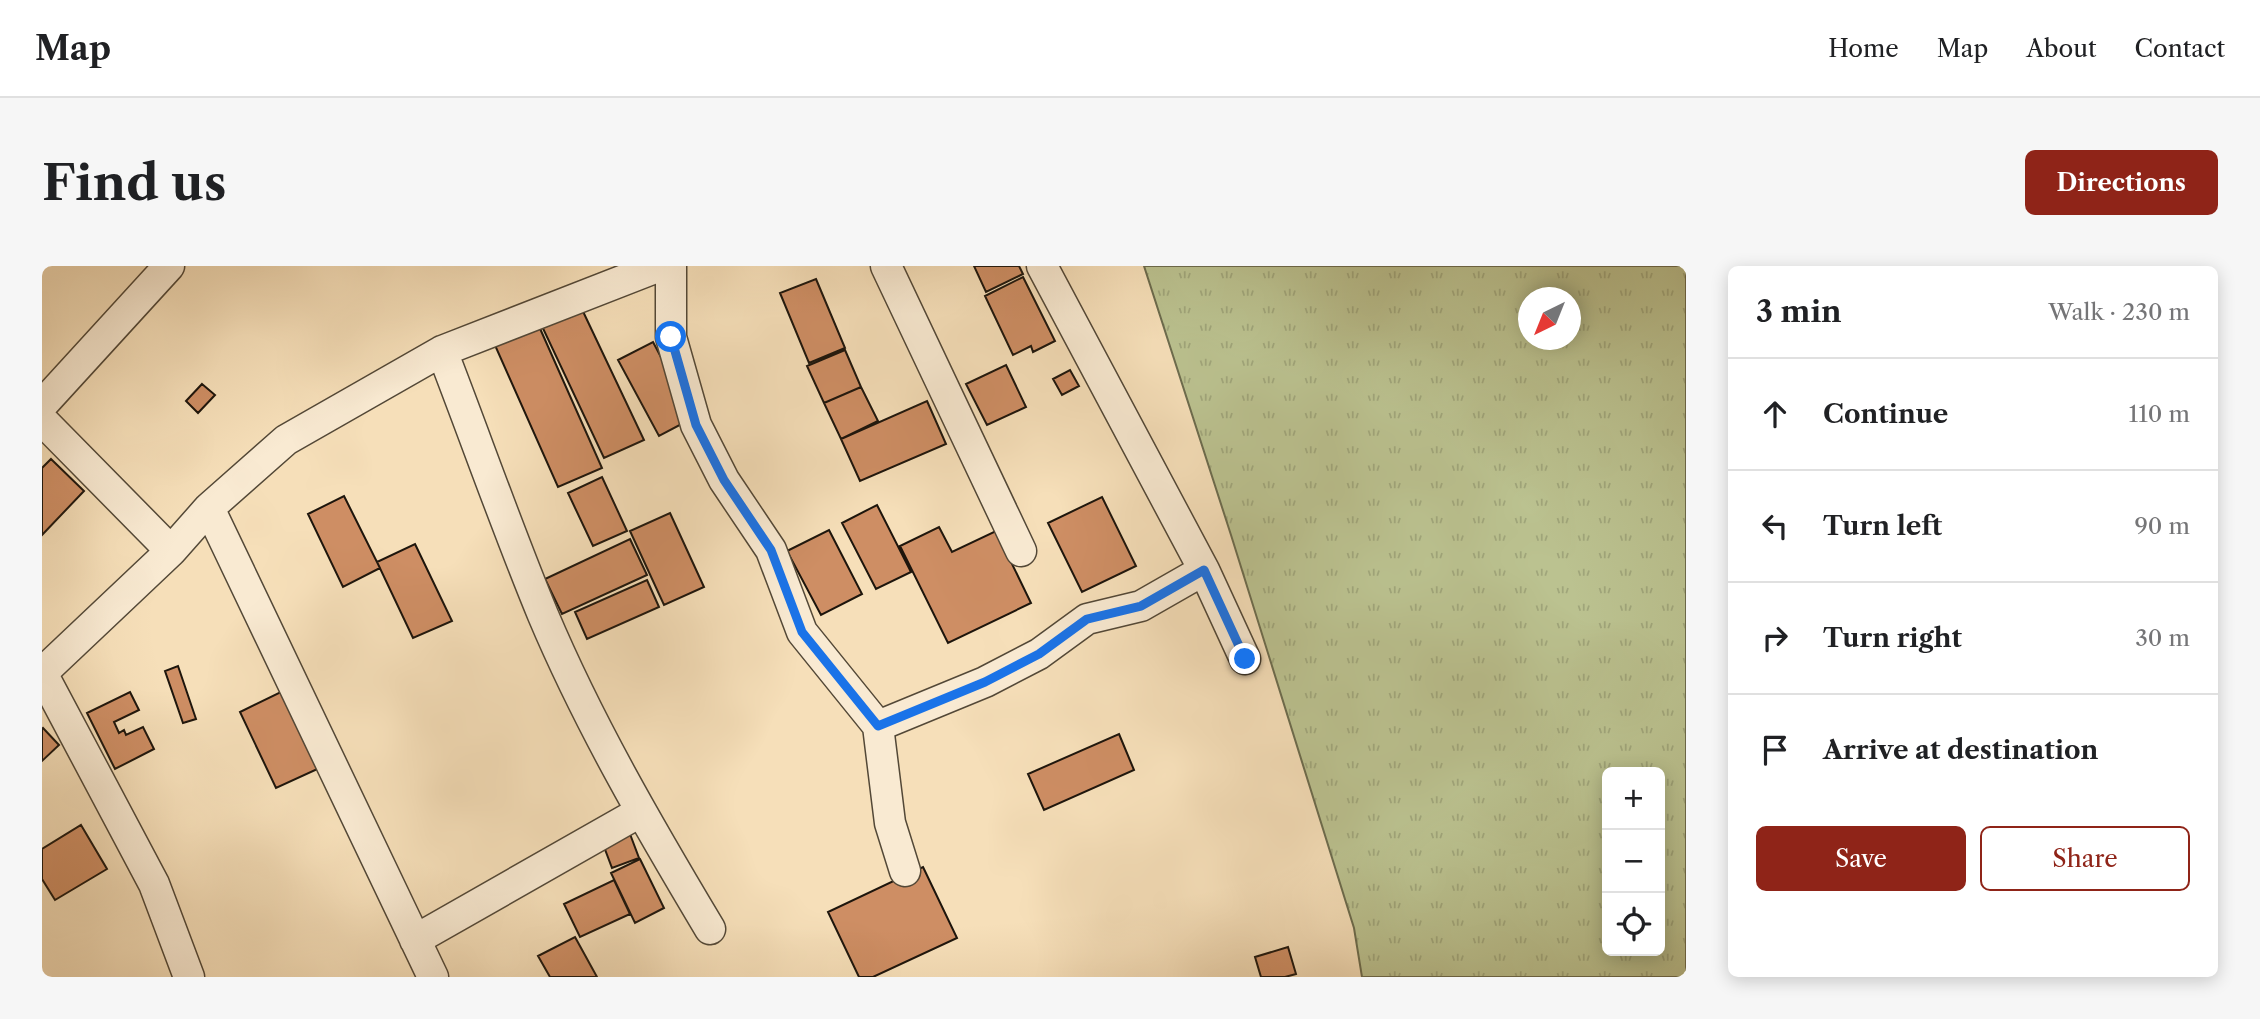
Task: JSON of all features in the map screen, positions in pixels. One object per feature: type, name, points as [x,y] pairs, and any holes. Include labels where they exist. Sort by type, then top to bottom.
[{"type":"street","points":[[42,405],[169,266]]},
{"type":"street","points":[[189,977],[154,884],[42,673],[171,551],[209,508],[286,440],[442,351],[660,266]]},
{"type":"street","points":[[671,266],[671,337],[696,425],[724,480],[771,550],[802,632],[878,726],[890,823],[905,871]]},
{"type":"street","points":[[886,266],[1021,551]]},
{"type":"street","points":[[1042,266],[1204,570],[1245,659]]},
{"type":"street","points":[[442,351],[543,615],[603,741],[640,811],[710,929]]},
{"type":"street","points":[[42,420],[171,551]]},
{"type":"street","points":[[209,508],[433,977]]},
{"type":"street","points":[[878,726],[985,682],[1039,654],[1087,619],[1141,606],[1204,570]]},
{"type":"street","points":[[415,940],[640,811]]},
{"type":"green space","points":[[1144,266],[1686,266],[1686,977],[1362,977],[1354,928]]},
{"type":"building","points":[[974,266],[1019,266],[1023,274],[986,292]]},
{"type":"building","points":[[1023,277],[1055,341],[1033,352],[1031,346],[1013,355],[985,296]]},
{"type":"building","points":[[816,279],[845,348],[809,363],[780,293]]},
{"type":"building","points":[[579,303],[644,440],[604,458],[540,322]]},
{"type":"building","points":[[538,324],[602,468],[558,487],[494,343]]},
{"type":"building","points":[[653,342],[693,418],[659,436],[618,360]]},
{"type":"building","points":[[845,350],[861,387],[824,403],[807,366]]},
{"type":"building","points":[[1006,365],[1026,407],[987,425],[966,384]]},
{"type":"building","points":[[1070,370],[1079,386],[1062,395],[1053,379]]},
{"type":"building","points":[[202,384],[215,395],[198,413],[186,401]]},
{"type":"building","points":[[861,387],[878,421],[841,439],[824,403]]},
{"type":"building","points":[[927,401],[946,444],[860,481],[841,439]]},
{"type":"building","points":[[51,459],[84,491],[42,535],[42,468]]},
{"type":"building","points":[[602,477],[627,531],[593,546],[568,493]]},
{"type":"building","points":[[344,496],[380,568],[343,587],[308,514]]},
{"type":"building","points":[[1102,497],[1136,566],[1082,592],[1048,523]]},
{"type":"building","points":[[877,505],[911,572],[876,589],[842,523]]},
{"type":"building","points":[[670,513],[704,587],[664,605],[630,531]]},
{"type":"building","points":[[939,527],[952,552],[996,531],[1031,603],[948,643],[900,546]]},
{"type":"building","points":[[829,530],[862,594],[821,615],[787,551]]},
{"type":"building","points":[[630,539],[647,575],[562,614],[545,579]]},
{"type":"building","points":[[415,544],[452,621],[413,638],[377,562]]},
{"type":"building","points":[[647,580],[659,607],[587,639],[575,612]]},
{"type":"building","points":[[178,666],[196,719],[183,723],[165,671]]},
{"type":"building","points":[[287,689],[324,766],[276,788],[240,712]]},
{"type":"building","points":[[130,692],[139,710],[114,722],[119,733],[124,730],[126,735],[143,727],[154,749],[115,769],[87,713]]},
{"type":"building","points":[[42,729],[59,745],[42,761]]},
{"type":"building","points":[[1119,734],[1134,770],[1044,810],[1028,774]]},
{"type":"building","points":[[81,825],[107,869],[55,900],[42,879],[42,849]]},
{"type":"building","points":[[630,834],[639,858],[612,868],[603,844]]},
{"type":"building","points":[[640,859],[664,908],[635,923],[611,873]]},
{"type":"building","points":[[923,867],[957,938],[873,977],[859,977],[828,912]]},
{"type":"building","points":[[614,880],[630,914],[580,937],[564,904]]},
{"type":"building","points":[[575,937],[597,977],[550,977],[538,956]]},
{"type":"building","points":[[1288,947],[1296,974],[1261,977],[1255,957]]},
{"type":"route","points":[[671,337],[696,425],[724,480],[771,550],[802,632],[878,726],[985,682],[1039,654],[1087,619],[1141,606],[1204,570],[1245,659]]}]
